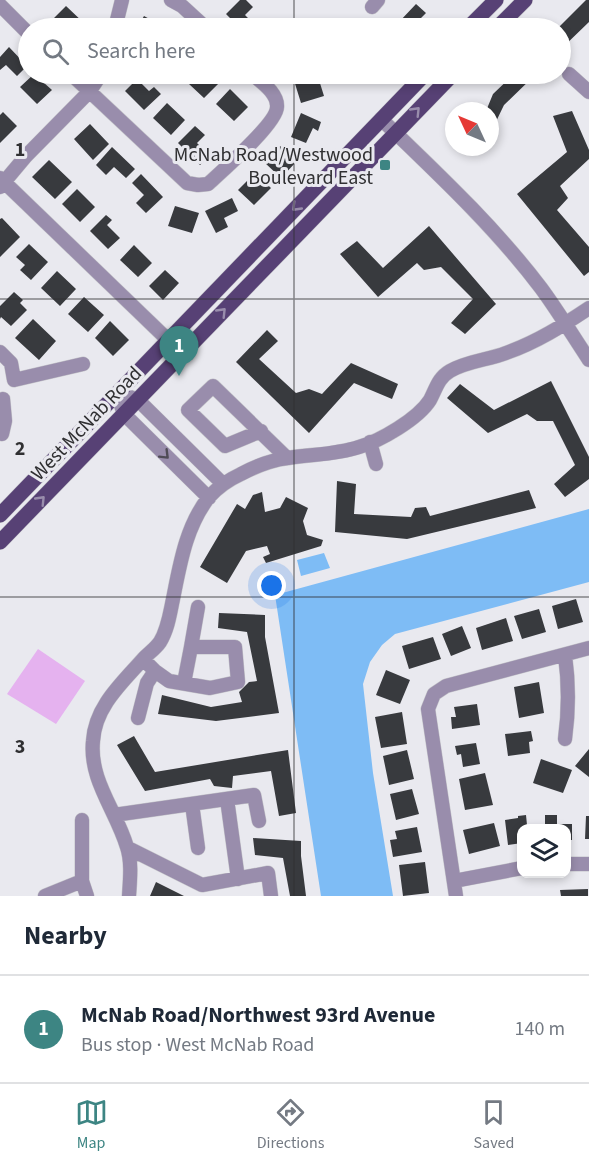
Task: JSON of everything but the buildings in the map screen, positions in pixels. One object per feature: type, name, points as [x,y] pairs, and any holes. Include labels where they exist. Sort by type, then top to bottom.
[{"type":"main road","points":[[478,18],[496,0]]},
{"type":"main road","points":[[506,18],[520,1]]},
{"type":"main road","name":"West McNab Road","points":[[0,515],[415,84]]},
{"type":"main road","name":"West McNab Road","points":[[0,542],[443,84]]},
{"type":"street","points":[[118,18],[122,0]]},
{"type":"street","points":[[171,0],[195,18]]},
{"type":"street","points":[[0,5],[18,23]]},
{"type":"street","points":[[571,77],[589,92]]},
{"type":"street","points":[[81,84],[187,183],[198,185],[208,184],[272,121],[278,107],[273,94],[262,84]]},
{"type":"street","points":[[94,84],[2,183],[168,340]]},
{"type":"street","points":[[381,119],[508,248],[541,288],[589,360]]},
{"type":"street","points":[[129,896],[128,848],[98,781],[93,760],[93,739],[98,716],[111,694],[160,641],[169,619],[187,537],[199,512],[209,498],[222,483],[262,464],[287,458],[326,455],[361,447],[394,431],[416,414],[429,400],[436,384],[448,372],[462,365],[503,355],[533,343],[589,308]]},
{"type":"street","points":[[0,352],[11,363],[14,380],[9,392],[1,400],[5,421],[2,434]]},
{"type":"street","points":[[14,380],[83,364]]},
{"type":"street","points":[[261,431],[225,446],[188,411],[213,386],[261,431],[287,458]]},
{"type":"street","points":[[117,394],[138,400],[222,483]]},
{"type":"street","points":[[117,394],[124,414],[209,498]]},
{"type":"street","points":[[370,442],[376,464]]},
{"type":"street","points":[[184,684],[198,607]]},
{"type":"street","points":[[144,659],[155,672],[169,681],[210,688],[238,682],[235,647],[191,647]]},
{"type":"street","points":[[456,896],[428,709],[434,694],[446,686],[589,648]]},
{"type":"street","points":[[565,655],[570,708],[565,739]]},
{"type":"street","points":[[138,718],[147,683],[155,672]]},
{"type":"street","points":[[114,815],[254,795],[259,821]]},
{"type":"street","points":[[224,896],[232,880],[227,799]]},
{"type":"street","points":[[192,804],[198,848]]},
{"type":"street","points":[[82,820],[82,881],[87,896]]},
{"type":"street","points":[[128,848],[202,885],[268,873],[271,896]]},
{"type":"street","points":[[571,864],[589,864]]},
{"type":"street","points":[[454,881],[517,869]]},
{"type":"street","points":[[45,896],[82,881]]},
{"type":"shaded area","points":[[38,649],[85,681],[56,724],[7,694]]},
{"type":"water","points":[[589,509],[589,582],[395,634],[382,645],[370,662],[363,684],[373,773],[393,896],[321,896],[275,595]]},
{"type":"water","points":[[324,553],[330,568],[301,576],[297,560]]},
{"type":"place","name":"McNab Road/Westwood Boulevard East","points":[[385,165]]},
{"type":"place","name":"McNab Road/Northwest 93rd Avenue","points":[[179,376]]}]
